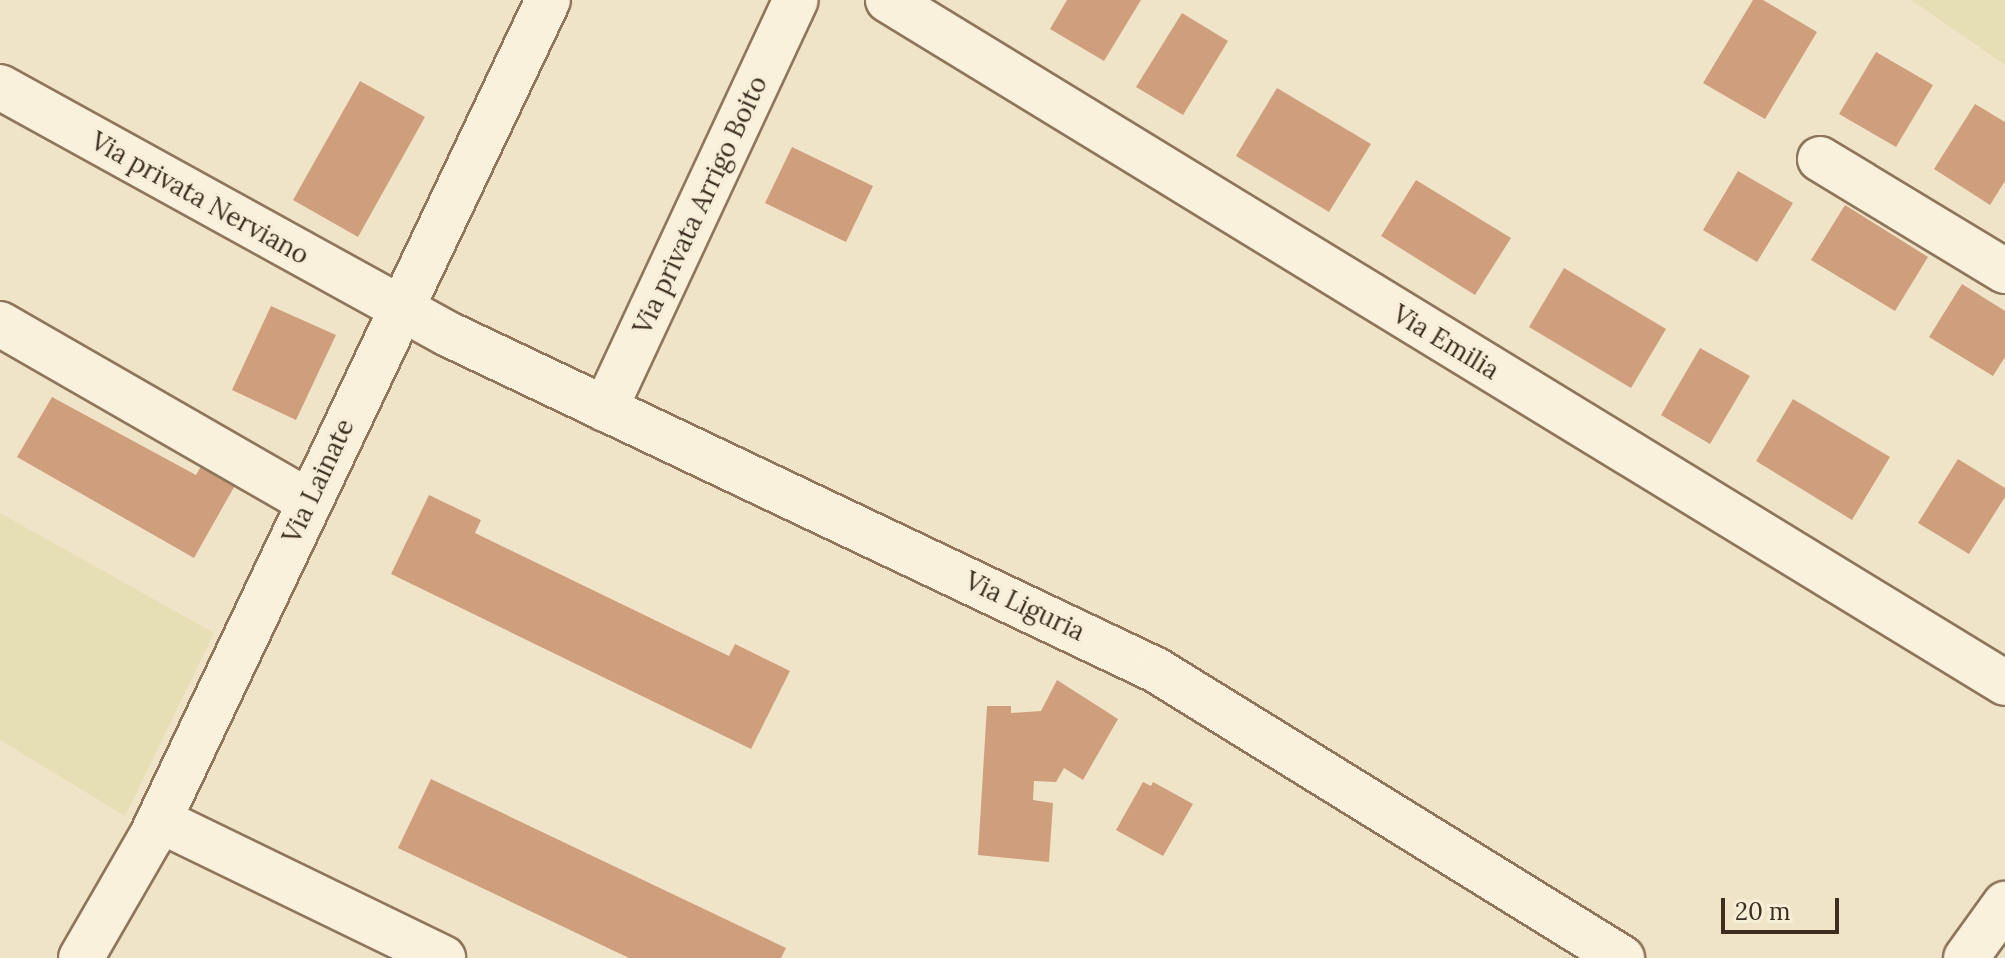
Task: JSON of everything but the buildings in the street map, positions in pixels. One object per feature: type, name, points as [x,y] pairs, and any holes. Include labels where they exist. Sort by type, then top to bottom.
[{"type":"street","name":"Via Lainate","points":[[81,958],[159,820],[548,0]]},
{"type":"street","name":"Via privata Arrigo Boito","points":[[605,409],[796,0]]},
{"type":"street","name":"Via Emilia","points":[[888,0],[2005,683]]},
{"type":"street","name":"Via privata Nerviano","points":[[0,87],[399,309]]},
{"type":"street","points":[[1820,159],[2005,271]]},
{"type":"street","name":"Via Liguria","points":[[399,309],[1156,670],[1622,958]]},
{"type":"street","points":[[0,324],[308,501]]},
{"type":"street","points":[[159,820],[443,958]]},
{"type":"street","points":[[1966,958],[2005,904]]},
{"type":"shaded area","points":[[1911,0],[2005,0],[2005,65],[1985,51]]},
{"type":"shaded area","points":[[0,513],[214,633],[125,816],[0,740]]}]
